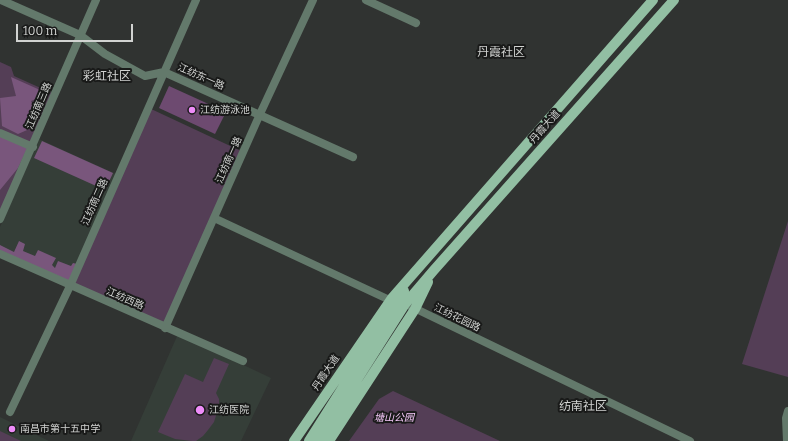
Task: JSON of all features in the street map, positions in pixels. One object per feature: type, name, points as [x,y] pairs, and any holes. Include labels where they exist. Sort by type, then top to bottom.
[{"type":"main road","name":"丹霞大道","points":[[309,441],[423,263],[654,0]]},
{"type":"main road","name":"丹霞大道","points":[[294,441],[397,303],[434,270],[674,0]]},
{"type":"main road","name":"丹霞大道","points":[[329,441],[415,309],[434,270]]},
{"type":"main road","name":"丹霞大道","points":[[318,441],[397,303]]},
{"type":"street","name":"江纺东一路","points":[[1,0],[80,35],[105,54],[145,76],[164,72],[353,157]]},
{"type":"street","name":"江纺南三路","points":[[0,219],[33,147],[96,0]]},
{"type":"street","name":"江纺南二路","points":[[10,412],[70,286],[196,0]]},
{"type":"street","name":"江纺南一路","points":[[166,328],[260,114],[313,0]]},
{"type":"street","points":[[366,0],[416,23]]},
{"type":"street","points":[[0,133],[33,147]]},
{"type":"street","name":"江纺花园路","points":[[214,218],[397,303],[415,309],[690,441]]},
{"type":"street","name":"江纺西路","points":[[0,254],[243,361]]},
{"type":"street","points":[[787,441],[786,418],[788,410]]},
{"type":"shaded area","points":[[11,77],[49,94],[31,101],[38,117],[34,127],[18,134],[2,126],[0,98],[16,96]]},
{"type":"shaded area","name":"江纺游泳池","points":[[169,86],[226,112],[215,134],[159,108]]},
{"type":"shaded area","points":[[0,136],[28,147],[18,168],[0,190]]},
{"type":"shaded area","points":[[39,139],[118,175],[69,284],[0,252],[0,227]]},
{"type":"shaded area","points":[[42,141],[113,173],[105,190],[34,158]]},
{"type":"shaded area","points":[[19,241],[25,244],[23,251],[35,256],[38,250],[56,258],[52,265],[55,268],[58,261],[71,266],[73,263],[77,264],[69,281],[0,251],[0,245],[14,252]]},
{"type":"shaded area","name":"江纺医院","points":[[178,334],[271,378],[241,441],[131,441]]},
{"type":"shaded area","name":"南昌市第十五中学","points":[[0,417],[49,441],[0,441]]},
{"type":"green space","points":[[0,62],[11,67],[14,76],[54,94],[0,214]]},
{"type":"green space","points":[[149,108],[241,151],[165,328],[70,286]]},
{"type":"green space","points":[[788,221],[788,377],[742,364]]},
{"type":"green space","points":[[214,358],[229,364],[216,393],[219,399],[219,406],[214,422],[208,430],[196,441],[175,439],[158,432],[185,374],[203,382]]},
{"type":"green space","name":"塘山公园","points":[[393,391],[500,441],[349,441],[379,399]]},
{"type":"green space","points":[[0,431],[21,441],[0,441]]},
{"type":"place","name":"江纺游泳池","points":[[192,110]]},
{"type":"place","name":"江纺医院","points":[[200,410]]},
{"type":"place","name":"南昌市第十五中学","points":[[12,429]]},
{"type":"district","name":"丹霞社区","points":[[501,53]]},
{"type":"district","name":"彩虹社区","points":[[107,77]]},
{"type":"district","name":"纺南社区","points":[[583,407]]}]
